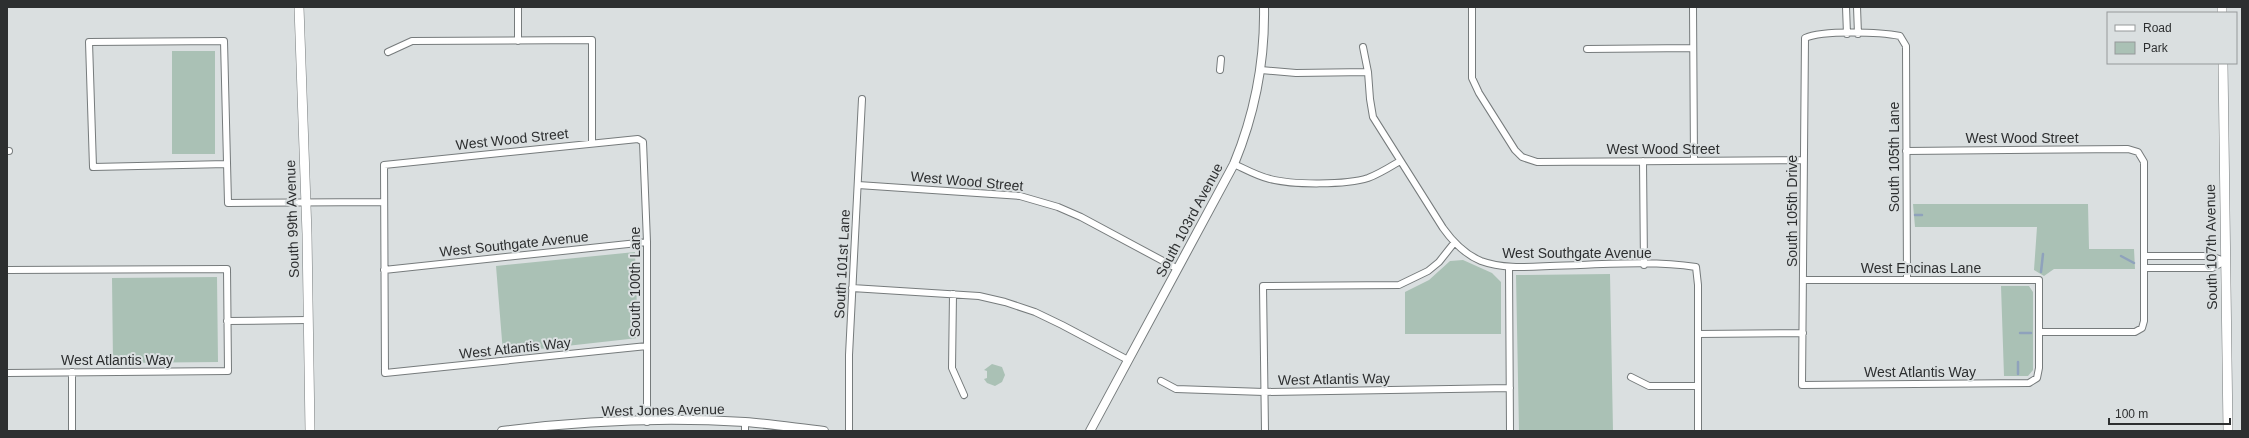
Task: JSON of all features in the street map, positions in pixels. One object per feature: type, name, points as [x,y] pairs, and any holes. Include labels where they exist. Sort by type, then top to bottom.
[{"type":"main road","name":"South 99th Avenue","points":[[299,7],[306,201],[310,431]]},
{"type":"main road","name":"South 107th Avenue","points":[[2223,64],[2228,431]]},
{"type":"street","points":[[518,7],[518,41]]},
{"type":"street","name":"South 103rd Avenue","points":[[1090,431],[1234,164],[1250,119],[1261,70],[1264,7]]},
{"type":"street","name":"West Wood Street","points":[[1472,7],[1472,71],[1475,86],[1515,150],[1522,157],[1537,162],[1804,160]]},
{"type":"street","points":[[1693,7],[1694,161]]},
{"type":"street","points":[[1846,7],[1847,34],[1858,34],[1857,7]]},
{"type":"street","name":"South 105th Drive","points":[[1802,385],[1805,38],[1814,34],[1847,34]]},
{"type":"street","name":"South 105th Lane","points":[[1858,34],[1889,34],[1900,36],[1906,46],[1907,280]]},
{"type":"street","points":[[388,52],[412,41],[592,40],[592,143]]},
{"type":"street","points":[[227,164],[92,166],[89,42],[224,41],[228,203],[306,201],[384,202],[384,270]]},
{"type":"street","name":"West Southgate Avenue","points":[[1363,47],[1374,117],[1400,161],[1454,243],[1466,253],[1482,261],[1509,267],[1644,265],[1696,267],[1698,334]]},
{"type":"street","points":[[1587,49],[1693,48]]},
{"type":"street","points":[[1220,70],[1221,59]]},
{"type":"street","points":[[1261,70],[1296,73],[1368,72]]},
{"type":"street","name":"South 101st Lane","points":[[849,431],[852,288],[862,99]]},
{"type":"street","name":"West Wood Street","points":[[384,202],[384,164],[638,139],[643,142]]},
{"type":"street","name":"South 100th Lane","points":[[643,142],[647,242],[647,422]]},
{"type":"street","name":"West Wood Street","points":[[1906,150],[2128,149],[2138,152],[2144,162],[2144,256]]},
{"type":"street","points":[[1234,164],[1270,180],[1289,182],[1335,182],[1366,178],[1400,161]]},
{"type":"street","points":[[1643,161],[1644,265]]},
{"type":"street","name":"West Wood Street","points":[[858,185],[1020,196],[1058,207],[1081,217],[1178,270]]},
{"type":"street","name":"West Southgate Avenue","points":[[384,270],[647,242]]},
{"type":"street","points":[[1265,431],[1263,286],[1399,285],[1428,271],[1439,262],[1454,243]]},
{"type":"street","points":[[2040,332],[2135,332],[2142,328],[2144,321],[2144,256],[2210,256],[2225,261]]},
{"type":"street","points":[[2144,268],[2212,268],[2225,261]]},
{"type":"street","points":[[1509,267],[1510,431]]},
{"type":"street","points":[[7,270],[227,270],[227,321],[308,320]]},
{"type":"street","name":"West Atlantis Way","points":[[384,270],[385,373],[647,346]]},
{"type":"street","name":"West Encinas Lane","points":[[1803,280],[2039,280],[2040,332]]},
{"type":"street","points":[[852,288],[979,296],[1035,312],[1128,360]]},
{"type":"street","points":[[953,294],[952,368],[964,395]]},
{"type":"street","name":"West Atlantis Way","points":[[7,373],[228,371],[227,321]]},
{"type":"street","name":"West Atlantis Way","points":[[1802,385],[2029,383],[2037,378],[2040,332]]},
{"type":"street","points":[[1698,431],[1698,334],[1803,333]]},
{"type":"street","points":[[72,372],[72,431]]},
{"type":"street","points":[[1631,377],[1649,386],[1698,386]]},
{"type":"street","name":"West Atlantis Way","points":[[1161,381],[1176,389],[1264,392],[1510,388]]},
{"type":"street","name":"West Jones Avenue","points":[[502,431],[647,422],[745,422],[824,431]]},
{"type":"street","points":[[745,422],[745,431]]},
{"type":"green space","points":[[172,51],[215,51],[215,154],[172,154]]},
{"type":"green space","points":[[1913,204],[2088,204],[2089,249],[2134,249],[2135,269],[2054,269],[2044,276],[2034,270],[2037,227],[1915,227]]},
{"type":"green space","points":[[635,252],[638,338],[503,353],[496,266]]},
{"type":"green space","points":[[1463,260],[1492,273],[1501,282],[1501,334],[1405,334],[1405,292],[1429,280],[1450,261]]},
{"type":"green space","points":[[1610,274],[1613,431],[1519,431],[1516,275]]},
{"type":"green space","points":[[217,277],[218,362],[113,363],[112,278]]},
{"type":"green space","points":[[2001,286],[2029,286],[2033,292],[2033,370],[2028,376],[2004,376]]},
{"type":"green space","points":[[992,364],[1002,367],[1005,375],[1002,382],[995,386],[987,383],[984,379],[987,378],[987,371],[984,370]]},
{"type":"waterway","points":[[1915,215],[1922,215]]},
{"type":"waterway","points":[[2041,272],[2043,254]]},
{"type":"waterway","points":[[2121,256],[2134,263]]},
{"type":"waterway","points":[[2020,333],[2031,333]]},
{"type":"waterway","points":[[2018,362],[2018,374]]}]
